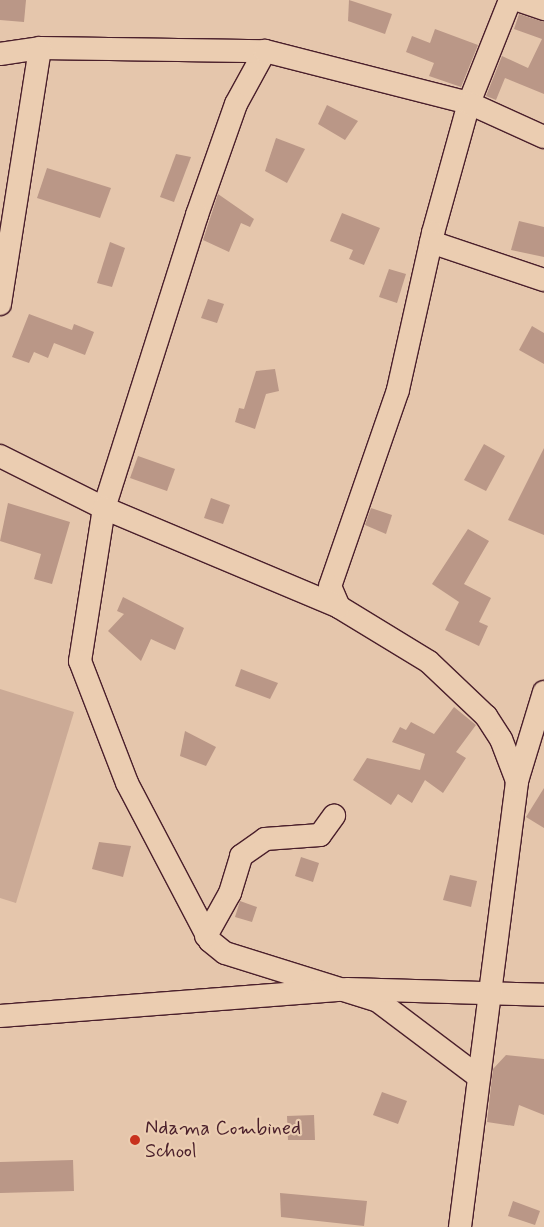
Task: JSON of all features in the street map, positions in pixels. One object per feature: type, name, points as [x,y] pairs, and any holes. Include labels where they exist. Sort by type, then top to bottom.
[{"type":"street","points":[[338,607],[330,586],[398,390],[431,242],[469,103],[510,0]]},
{"type":"street","points":[[518,0],[544,9]]},
{"type":"street","points":[[0,54],[40,48],[265,51],[469,103],[544,136]]},
{"type":"street","points":[[0,304],[40,48]]},
{"type":"street","points":[[265,51],[236,104],[200,205],[104,508],[80,661],[127,783],[206,936],[225,952],[346,989],[407,1019],[480,1077]]},
{"type":"street","points":[[431,242],[544,280]]},
{"type":"street","points":[[0,456],[104,508],[338,607],[430,662],[486,716],[501,738],[517,781]]},
{"type":"street","points":[[460,1227],[517,781],[544,692]]},
{"type":"street","points":[[206,936],[230,893],[241,856],[265,839],[320,835],[334,816]]},
{"type":"street","points":[[0,1016],[346,989],[544,995]]},
{"type":"shaded area","points":[[0,689],[74,712],[16,903],[0,898]]},
{"type":"building","points":[[0,0],[26,0],[24,22],[0,20]]},
{"type":"building","points":[[349,0],[392,14],[385,34],[348,21]]},
{"type":"building","points":[[519,14],[544,22],[544,94],[505,78],[496,100],[486,96],[502,56],[528,68],[542,39],[514,29]]},
{"type":"building","points":[[435,29],[478,45],[461,87],[429,76],[434,63],[406,52],[412,36],[430,43]]},
{"type":"building","points":[[327,105],[358,121],[345,140],[318,124]]},
{"type":"building","points":[[276,138],[305,149],[287,183],[265,171]]},
{"type":"building","points":[[176,154],[191,157],[174,202],[160,197]]},
{"type":"building","points":[[47,168],[111,188],[100,218],[37,198]]},
{"type":"building","points":[[218,194],[254,219],[250,227],[241,223],[229,252],[203,240]]},
{"type":"building","points":[[342,213],[380,228],[364,265],[349,259],[353,250],[330,241]]},
{"type":"building","points":[[519,221],[544,227],[544,257],[511,250]]},
{"type":"building","points":[[110,242],[125,248],[112,287],[97,283]]},
{"type":"building","points":[[389,269],[406,274],[397,303],[379,297]]},
{"type":"building","points":[[208,299],[224,304],[217,323],[201,318]]},
{"type":"building","points":[[29,314],[72,330],[74,324],[94,332],[85,355],[54,343],[48,358],[34,352],[29,363],[12,357]]},
{"type":"building","points":[[532,326],[544,333],[544,364],[519,350]]},
{"type":"building","points":[[275,369],[279,391],[266,394],[255,429],[235,422],[239,408],[244,409],[256,371]]},
{"type":"building","points":[[484,444],[505,456],[486,491],[464,480]]},
{"type":"building","points":[[544,448],[544,535],[508,520]]},
{"type":"building","points":[[138,456],[175,469],[167,491],[130,478]]},
{"type":"building","points":[[211,498],[230,505],[223,524],[204,518]]},
{"type":"building","points":[[8,503],[70,522],[52,584],[34,579],[41,554],[0,541]]},
{"type":"building","points":[[371,508],[392,515],[386,534],[365,525]]},
{"type":"building","points":[[468,529],[489,541],[464,584],[491,598],[479,622],[488,626],[479,646],[445,630],[459,602],[432,584]]},
{"type":"building","points":[[123,597],[184,628],[175,650],[151,639],[141,661],[108,631],[124,614],[117,611]]},
{"type":"building","points":[[241,669],[278,683],[270,699],[235,686]]},
{"type":"building","points":[[454,707],[476,725],[456,752],[466,758],[443,793],[425,780],[412,803],[398,794],[391,805],[353,780],[367,758],[420,770],[425,754],[392,742],[400,727],[406,730],[411,722],[434,734]]},
{"type":"building","points":[[185,731],[216,747],[206,766],[180,756]]},
{"type":"building","points":[[544,788],[544,828],[526,817]]},
{"type":"building","points":[[99,842],[131,846],[123,877],[92,869]]},
{"type":"building","points":[[301,857],[319,863],[313,882],[295,876]]},
{"type":"building","points":[[450,875],[477,881],[471,907],[443,900]]},
{"type":"building","points":[[240,901],[257,907],[252,922],[235,917]]},
{"type":"building","points":[[506,1055],[544,1059],[544,1115],[519,1105],[514,1126],[487,1122],[493,1069]]},
{"type":"building","points":[[382,1092],[407,1101],[398,1124],[373,1115]]},
{"type":"building","points":[[314,1115],[315,1140],[288,1140],[287,1116]]},
{"type":"building","points":[[73,1160],[74,1191],[0,1193],[0,1162]]},
{"type":"building","points":[[280,1193],[367,1201],[364,1226],[281,1217]]},
{"type":"building","points":[[513,1201],[540,1211],[535,1225],[508,1216]]},
{"type":"place","name":"Ndama Combined School","points":[[135,1140]]}]
